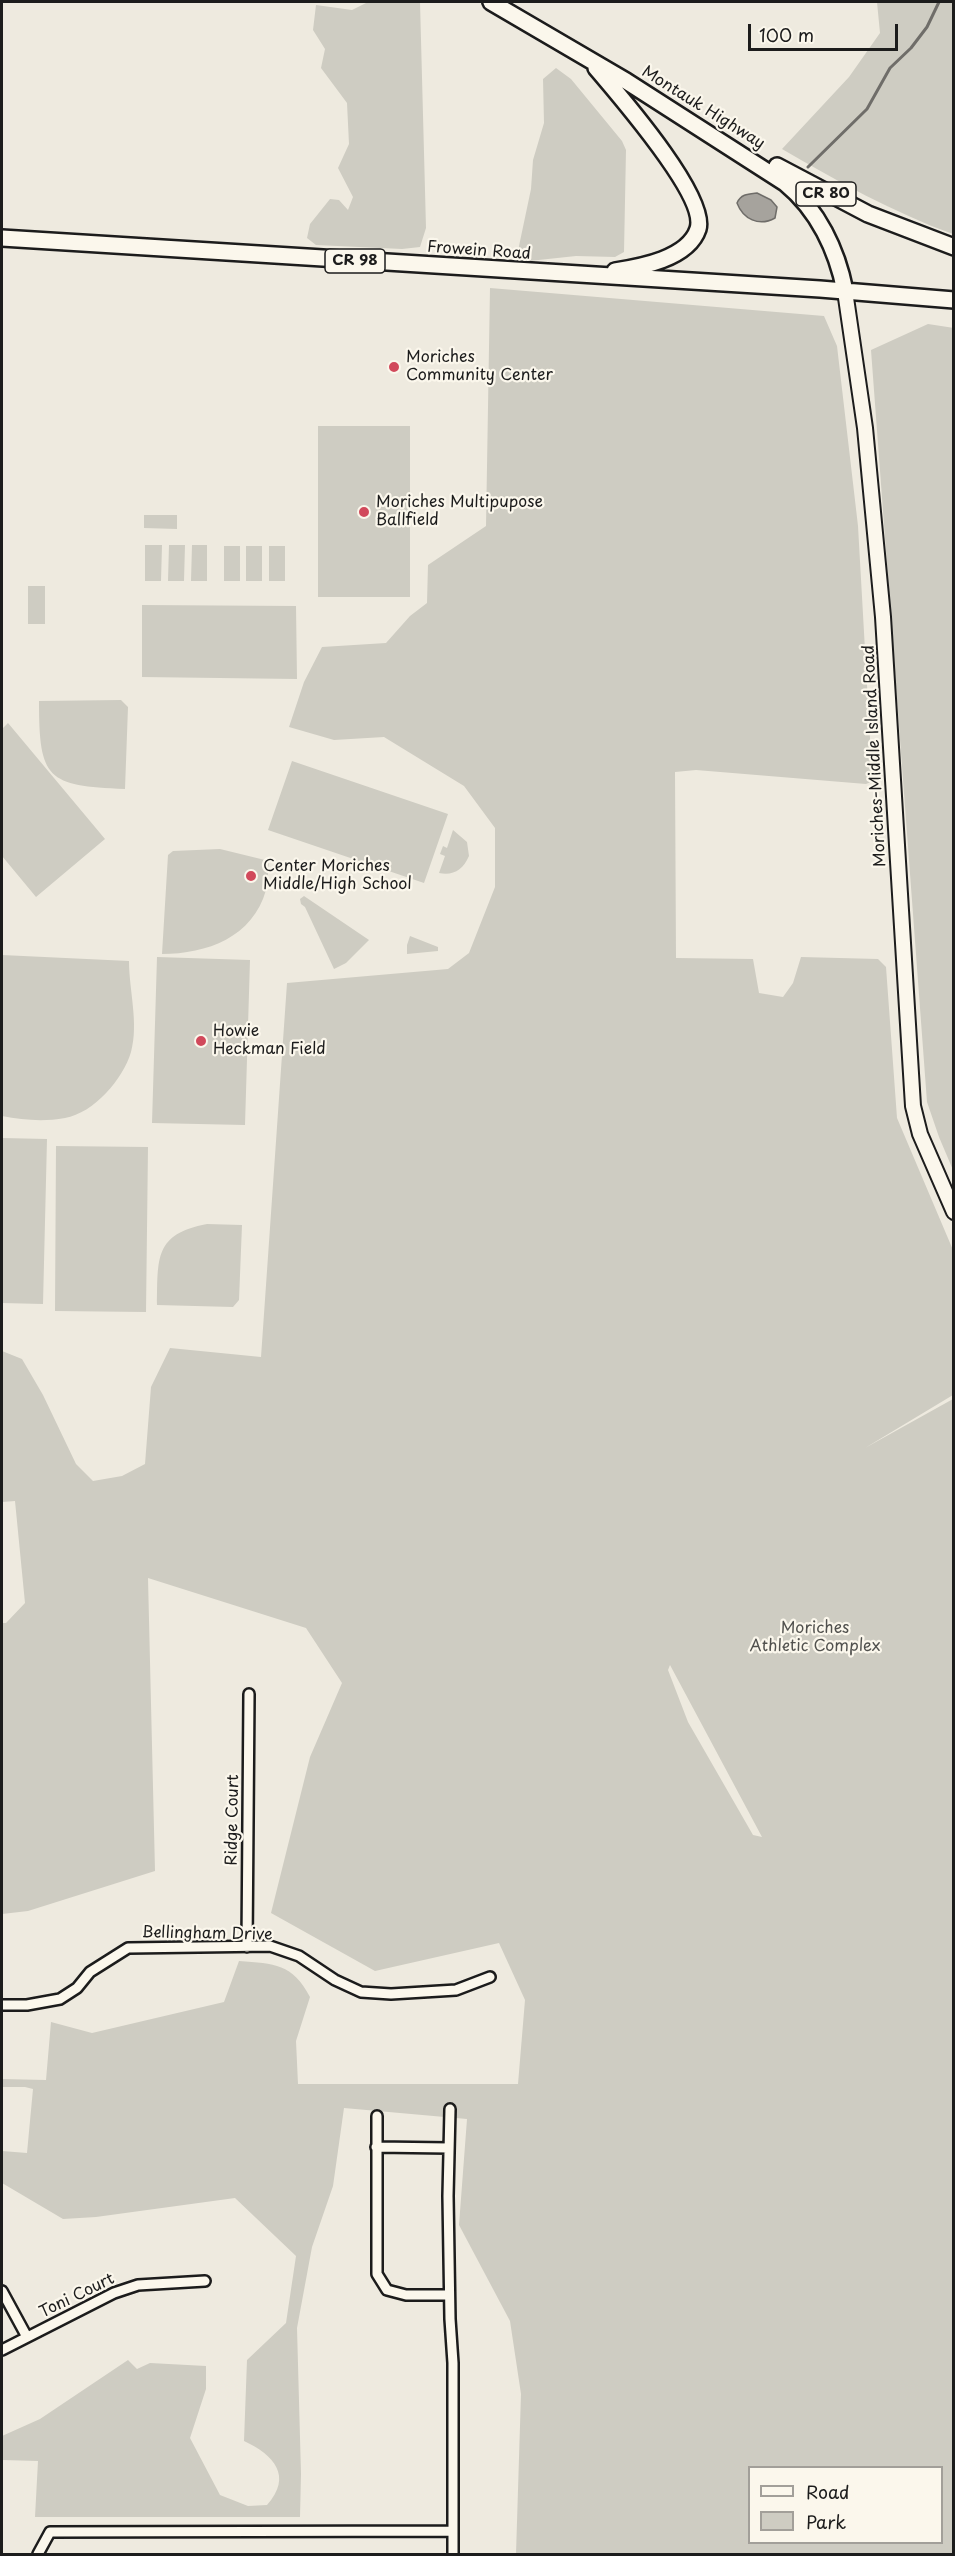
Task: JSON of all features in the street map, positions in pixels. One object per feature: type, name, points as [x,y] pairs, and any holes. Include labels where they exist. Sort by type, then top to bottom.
[{"type":"main road","name":"Montauk Highway","points":[[497,3],[771,173],[804,200],[830,243],[845,291]]},
{"type":"main road","points":[[586,57],[657,141],[694,207],[699,222],[697,232],[690,242],[658,261],[591,275]]},
{"type":"main road","name":"CR 80","points":[[705,131],[754,152],[800,180],[855,208],[954,247]]},
{"type":"main road","name":"Frowein Road","points":[[2,238],[845,291],[954,300]]},
{"type":"main road","name":"Moriches-Middle Island Road","points":[[845,291],[865,428],[881,593],[913,1106],[920,1134],[954,1212]]},
{"type":"street","name":"Ridge Court","points":[[247,1947],[249,1694]]},
{"type":"street","name":"Bellingham Drive","points":[[2,2005],[27,2005],[60,2000],[77,1988],[90,1972],[128,1948],[270,1946],[299,1956],[334,1980],[361,1992],[392,1994],[456,1990],[489,1977]]},
{"type":"street","points":[[450,2109],[449,2295],[453,2363],[453,2554]]},
{"type":"street","points":[[377,2116],[377,2274],[387,2290],[406,2295],[449,2295]]},
{"type":"street","points":[[376,2147],[449,2148]]},
{"type":"street","name":"Toni Court","points":[[2,2350],[114,2293],[138,2285],[205,2282]]},
{"type":"street","points":[[2,2291],[27,2337]]},
{"type":"street","points":[[38,2554],[50,2532],[453,2531]]},
{"type":"green space","points":[[368,2],[420,2],[426,228],[420,247],[402,249],[316,245],[307,238],[310,224],[330,199],[339,200],[348,210],[353,197],[338,168],[349,144],[347,103],[321,68],[325,49],[313,30],[316,5],[352,10]]},
{"type":"green space","points":[[877,2],[953,2],[953,234],[887,206],[782,149],[849,77],[880,33]]},
{"type":"green space","points":[[556,68],[571,79],[622,141],[626,150],[624,252],[615,257],[576,256],[520,262],[519,246],[531,189],[533,160],[544,123],[543,79]]},
{"type":"green space","name":"Moriches Athletic Complex","points":[[490,288],[824,316],[837,346],[858,526],[871,756],[878,779],[866,784],[696,770],[675,772],[676,958],[753,959],[759,993],[783,997],[793,983],[801,957],[878,959],[886,967],[897,1118],[953,1250],[953,1395],[865,1448],[953,1399],[953,2554],[516,2554],[521,2394],[510,2321],[459,2225],[467,2119],[344,2108],[333,2186],[312,2247],[297,2328],[300,2517],[35,2517],[38,2461],[2,2460],[2,2436],[40,2419],[128,2360],[137,2369],[150,2363],[206,2366],[206,2389],[190,2438],[220,2495],[248,2506],[267,2505],[279,2485],[279,2476],[271,2460],[244,2441],[247,2360],[286,2323],[296,2256],[235,2198],[96,2217],[63,2219],[2,2183],[2,2151],[27,2153],[33,2089],[2,2087],[2,2079],[46,2080],[51,2022],[92,2033],[224,2002],[239,1961],[263,1963],[289,1971],[310,1997],[296,2041],[298,2084],[518,2084],[525,2000],[499,1943],[375,1971],[271,1913],[310,1757],[342,1683],[306,1628],[148,1578],[155,1871],[28,1911],[2,1914],[2,1623],[6,1623],[25,1603],[15,1501],[2,1502],[2,1351],[22,1359],[43,1395],[76,1464],[93,1481],[122,1476],[145,1464],[151,1387],[170,1348],[261,1357],[287,983],[448,969],[469,953],[495,887],[495,828],[464,786],[384,737],[334,740],[289,727],[304,682],[322,647],[386,643],[410,616],[427,603],[428,565],[486,526]],"holes":[[[670,1665],[762,1837],[753,1835],[688,1722],[668,1670]]]},
{"type":"green space","points":[[928,324],[954,328],[953,1170],[927,1102],[871,350]]},
{"type":"green space","name":"Moriches Multipupose Ballfield","points":[[318,426],[410,426],[410,597],[318,597]]},
{"type":"green space","points":[[144,515],[177,515],[177,529],[144,528]]},
{"type":"green space","points":[[145,545],[162,545],[161,581],[145,581]]},
{"type":"green space","points":[[169,545],[185,545],[184,581],[168,581]]},
{"type":"green space","points":[[192,545],[207,545],[207,581],[191,581]]},
{"type":"green space","points":[[224,546],[240,546],[240,581],[224,581]]},
{"type":"green space","points":[[246,546],[262,546],[262,581],[246,581]]},
{"type":"green space","points":[[269,546],[285,546],[285,581],[269,581]]},
{"type":"green space","points":[[28,586],[45,586],[45,624],[28,624]]},
{"type":"green space","points":[[142,605],[296,606],[297,679],[142,677]]},
{"type":"green space","points":[[121,700],[128,707],[125,789],[79,785],[53,773],[41,747],[39,701]]},
{"type":"green space","points":[[8,723],[105,839],[36,897],[2,856],[2,729]]},
{"type":"green space","points":[[292,761],[448,814],[424,883],[268,830]]},
{"type":"green space","points":[[453,830],[467,842],[469,856],[457,871],[449,874],[439,873],[445,856],[440,854],[443,846],[447,848]]},
{"type":"green space","points":[[220,849],[269,861],[266,890],[260,906],[251,920],[226,940],[195,951],[162,954],[168,855],[173,851]]},
{"type":"green space","points":[[304,896],[369,940],[346,963],[334,969],[305,907],[301,904],[300,899]]},
{"type":"green space","points":[[410,936],[438,947],[438,951],[407,954]]},
{"type":"green space","points":[[2,955],[129,961],[134,1018],[131,1052],[121,1073],[106,1093],[97,1102],[76,1115],[41,1120],[2,1116]]},
{"type":"green space","name":"Howie Heckman Field","points":[[157,957],[250,960],[245,1125],[152,1123]]},
{"type":"green space","points":[[2,1138],[47,1139],[43,1304],[2,1303]]},
{"type":"green space","points":[[56,1146],[148,1147],[146,1312],[55,1311]]},
{"type":"green space","points":[[207,1224],[242,1225],[239,1300],[233,1307],[157,1305],[159,1261],[162,1251],[177,1234]]},
{"type":"shaded area","points":[[757,193],[771,200],[777,207],[775,218],[763,222],[752,220],[740,209],[737,203],[743,196]]},
{"type":"waterway","points":[[808,167],[867,109],[890,68],[911,48],[927,27],[939,2]]},
{"type":"place","name":"Moriches Community Center","points":[[394,367]]},
{"type":"place","name":"Moriches Multipupose Ballfield","points":[[364,512]]},
{"type":"place","name":"Center Moriches Middle/High School","points":[[251,876]]},
{"type":"place","name":"Howie Heckman Field","points":[[201,1041]]}]
